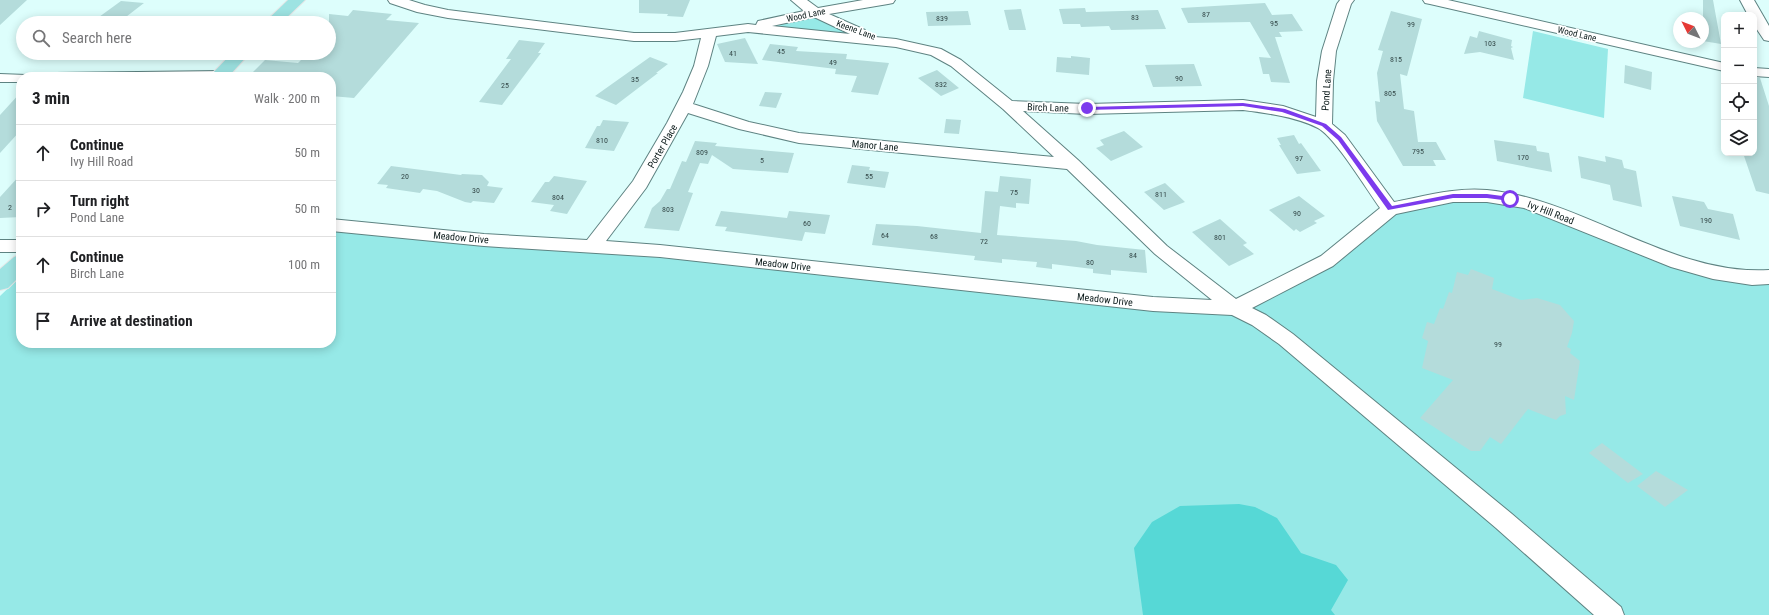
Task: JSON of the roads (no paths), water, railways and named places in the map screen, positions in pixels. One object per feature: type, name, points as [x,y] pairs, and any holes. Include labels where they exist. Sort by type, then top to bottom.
[{"type":"main road","points":[[280,16],[297,0]]},
{"type":"main road","points":[[223,72],[235,60]]},
{"type":"main road","points":[[0,282],[16,267]]},
{"type":"street","points":[[395,0],[422,9],[448,14],[634,37],[708,34],[748,28],[896,43],[936,52],[956,63],[1008,106],[1072,164],[1162,250],[1235,308],[1259,320],[1286,339],[1504,521],[1612,615]]},
{"type":"street","name":"Keene Lane","points":[[798,0],[815,12],[858,32],[896,43]]},
{"type":"street","name":"Wood Lane","points":[[748,28],[815,12],[888,0]]},
{"type":"street","name":"Pond Lane","points":[[1347,0],[1344,4],[1329,51],[1325,81],[1324,125],[1340,139],[1390,208]]},
{"type":"street","name":"Wood Lane","points":[[1430,0],[1721,66]]},
{"type":"street","points":[[1747,0],[1750,9],[1769,37]]},
{"type":"street","name":"Porter Place","points":[[592,247],[640,184],[675,123],[691,92],[701,66],[708,34]]},
{"type":"street","points":[[1757,72],[1769,73]]},
{"type":"street","points":[[0,78],[16,78]]},
{"type":"street","name":"Birch Lane","points":[[1008,106],[1087,108],[1243,105],[1283,110],[1324,125]]},
{"type":"street","name":"Manor Lane","points":[[683,106],[745,126],[799,138],[1072,164]]},
{"type":"street","name":"Ivy Hill Road","points":[[1390,208],[1453,196],[1487,196],[1510,199],[1551,212],[1677,262],[1713,272],[1752,278],[1769,277]]},
{"type":"street","points":[[1235,308],[1326,261],[1376,222],[1390,208]]},
{"type":"street","name":"Meadow Drive","points":[[336,225],[484,240],[660,251],[1153,304],[1235,308]]},
{"type":"street","points":[[0,246],[16,246]]}]
